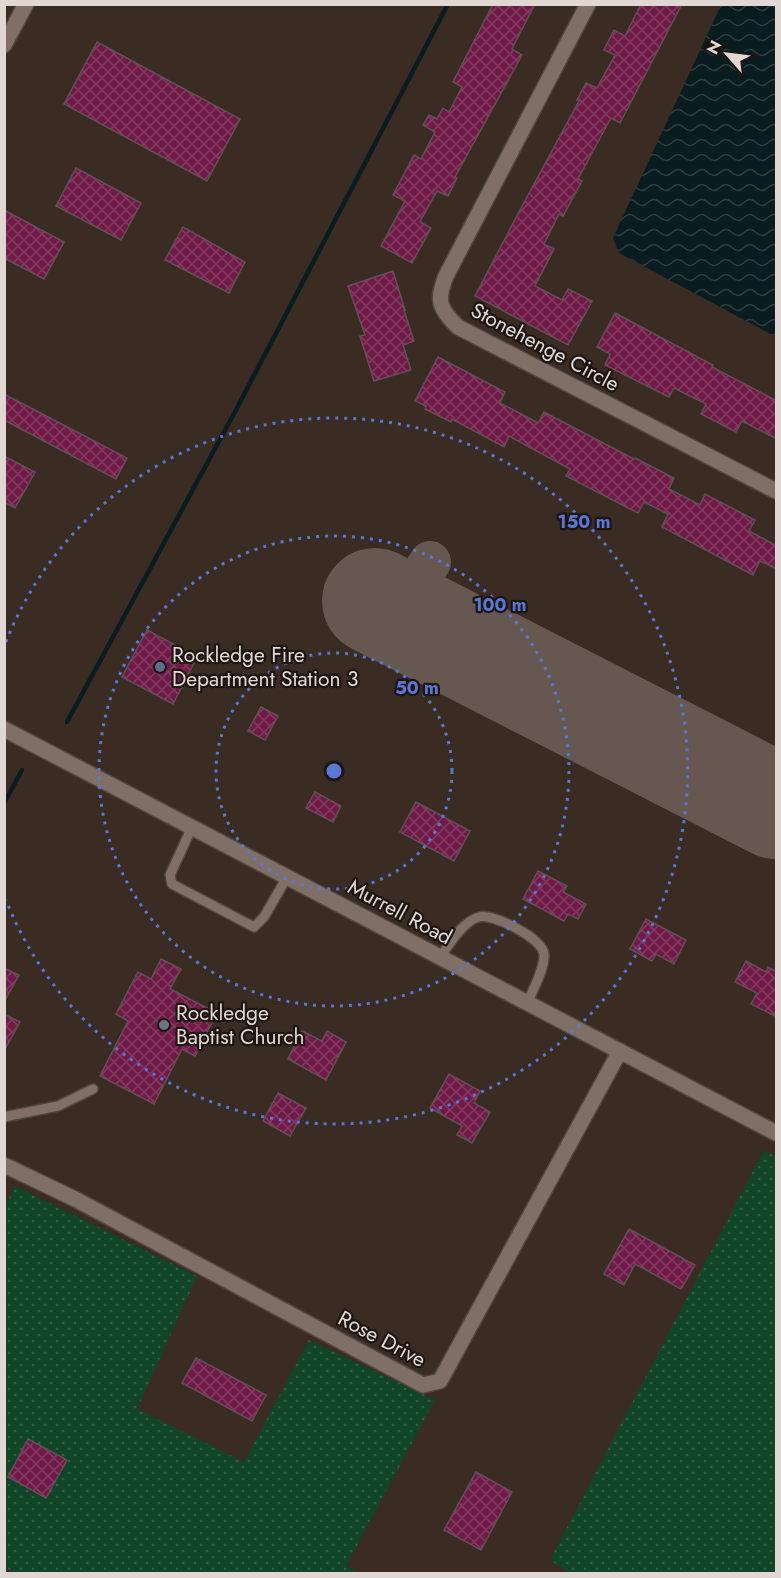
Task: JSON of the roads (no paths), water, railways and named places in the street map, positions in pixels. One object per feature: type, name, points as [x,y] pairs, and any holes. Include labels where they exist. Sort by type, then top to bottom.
[{"type":"street","points":[[4,45],[26,4]]},
{"type":"street","name":"Stonehenge Circle","points":[[588,4],[446,276],[440,289],[441,305],[446,316],[458,327],[777,491]]},
{"type":"street","name":"Murrell Road","points":[[4,729],[777,1133]]},
{"type":"street","name":"Rose Drive","points":[[4,1165],[75,1199],[423,1385],[440,1380],[620,1051]]},
{"type":"lane","points":[[192,827],[170,875],[172,884],[254,927],[264,917],[286,877]]},
{"type":"lane","points":[[440,957],[455,936],[478,917],[490,917],[526,933],[539,943],[544,951],[543,963],[528,1002]]},
{"type":"lane","points":[[4,1118],[58,1106],[93,1089]]},
{"type":"water","points":[[721,5],[776,5],[776,337],[619,253],[613,238]]},
{"type":"waterway","points":[[67,722],[237,408],[448,4]]},
{"type":"waterway","points":[[4,803],[22,770]]},
{"type":"place","name":"Rockledge Fire Department Station 3","points":[[160,667]]},
{"type":"place","name":"Rockledge Baptist Church","points":[[164,1025]]}]
